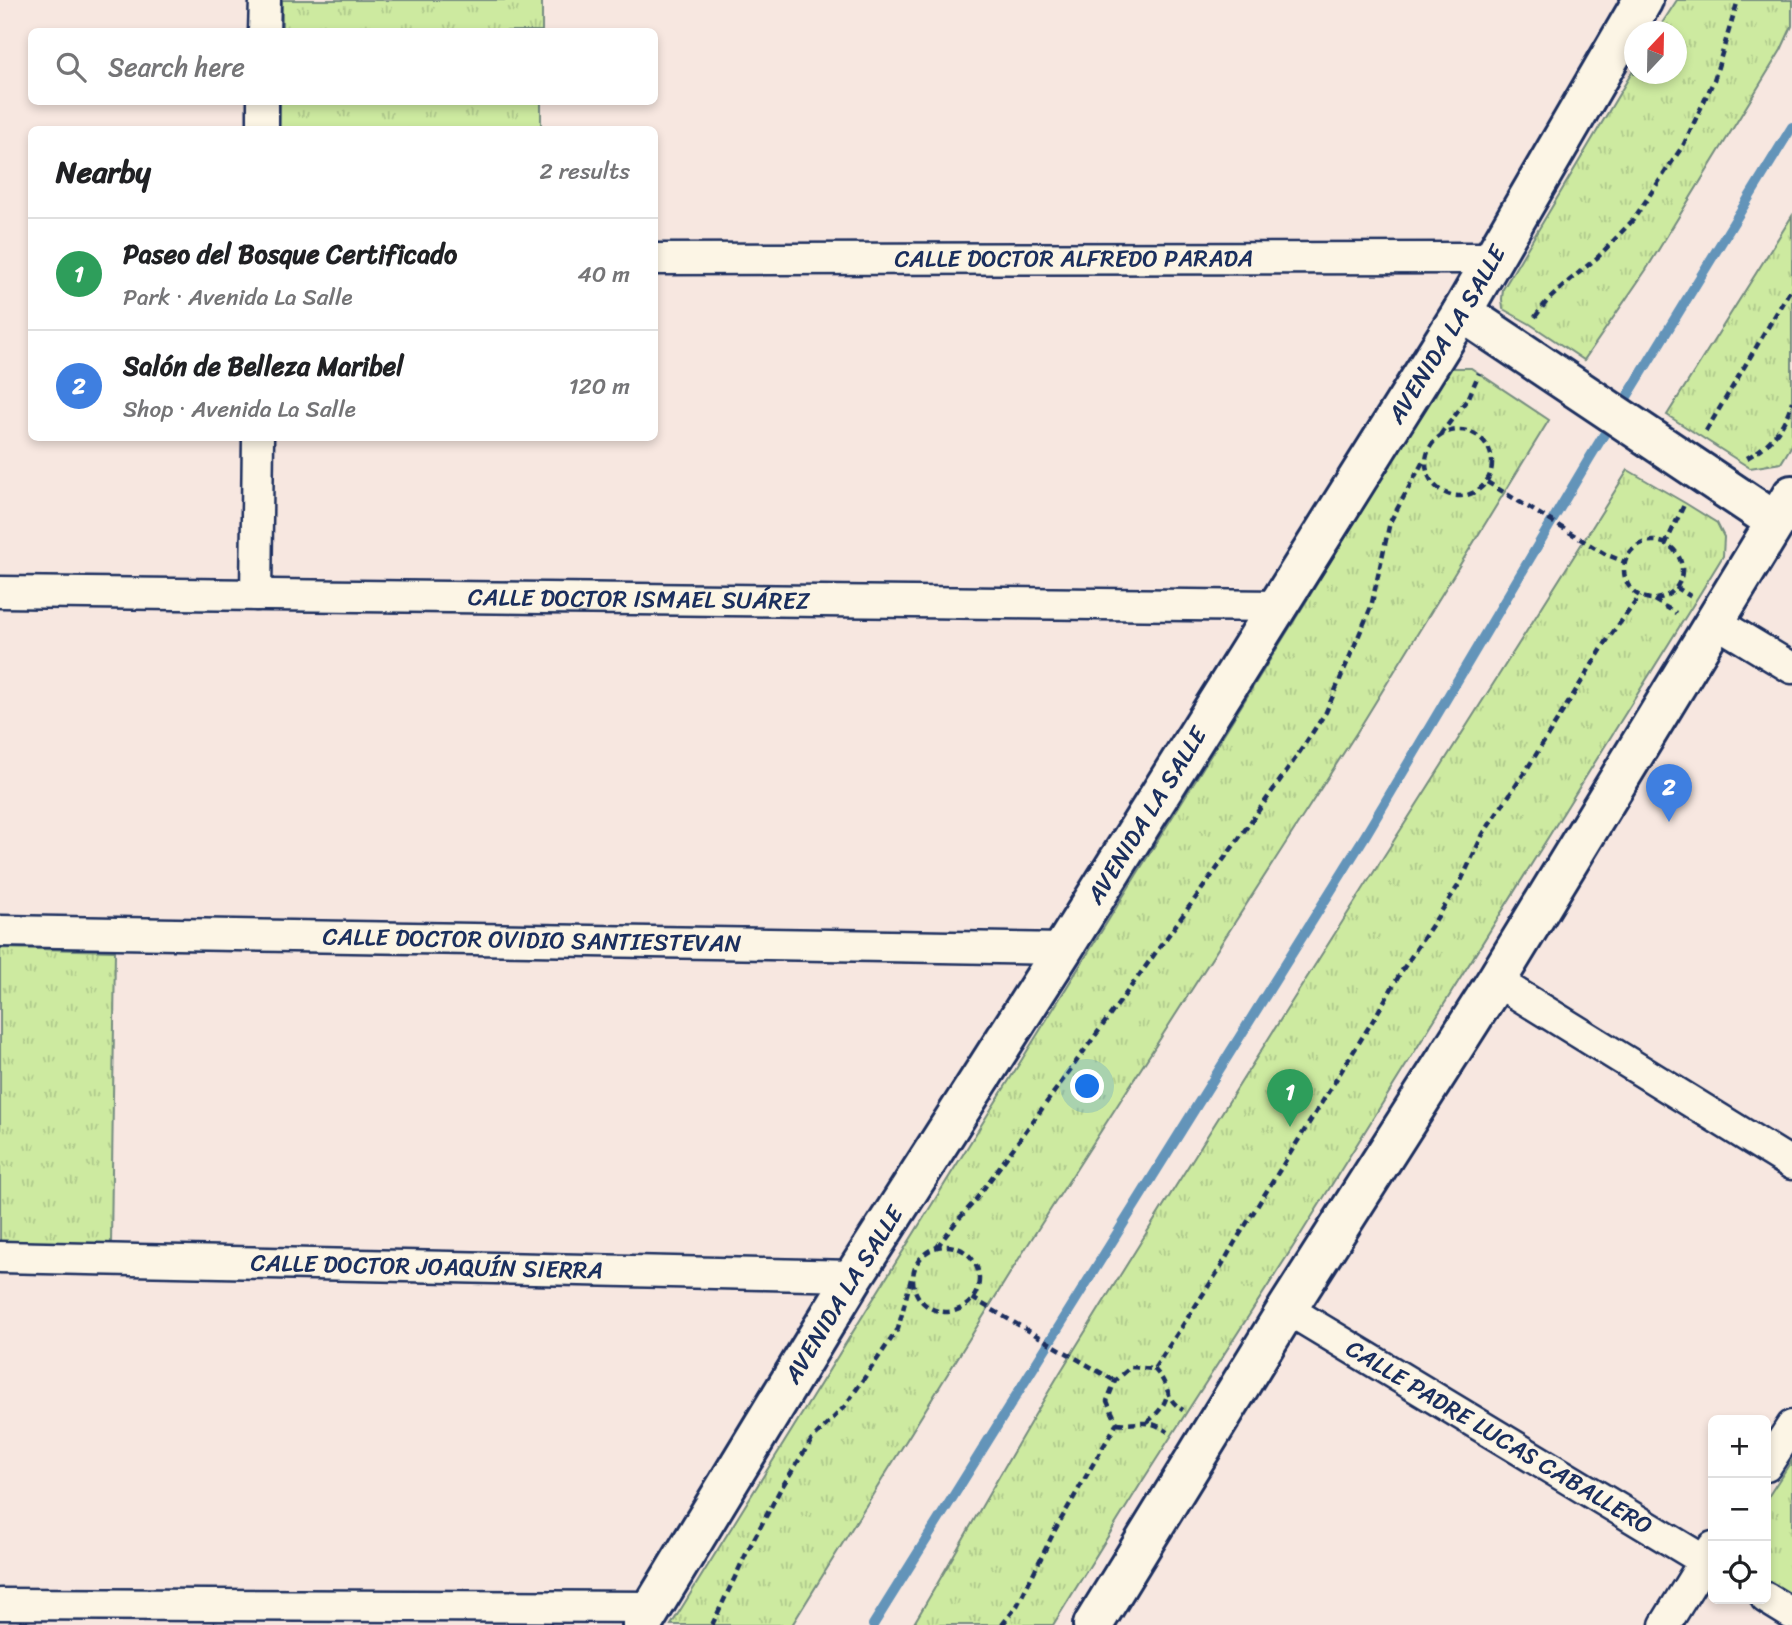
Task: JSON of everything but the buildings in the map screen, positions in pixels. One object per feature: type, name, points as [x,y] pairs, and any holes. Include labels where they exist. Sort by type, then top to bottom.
[{"type":"main road","name":"AVENIDA LA SALLE","points":[[648,1616],[854,1276],[1063,949],[1462,312],[1643,0]]},
{"type":"main road","points":[[1093,1625],[1287,1309],[1496,981],[1700,620],[1784,509],[1695,470],[1462,312]]},
{"type":"street","points":[[264,28],[265,0]]},
{"type":"street","points":[[263,105],[263,126]]},
{"type":"street","name":"CALLE DOCTOR ALFREDO PARADA","points":[[658,259],[1493,258]]},
{"type":"street","points":[[256,595],[258,441]]},
{"type":"street","name":"CALLE DOCTOR ISMAEL SUÁREZ","points":[[0,592],[1278,606]]},
{"type":"street","points":[[1700,620],[1792,668]]},
{"type":"street","name":"CALLE DOCTOR OVIDIO SANTIESTEVAN","points":[[0,931],[1063,949]]},
{"type":"street","points":[[1496,981],[1792,1164]]},
{"type":"street","name":"CALLE DOCTOR JOAQUÍN SIERRA","points":[[0,1257],[854,1276]]},
{"type":"street","name":"CALLE PADRE LUCAS CABALLERO","points":[[1287,1309],[1708,1557]]},
{"type":"street","points":[[1771,1458],[1792,1426]]},
{"type":"street","points":[[1665,1625],[1708,1561]]},
{"type":"street","points":[[1771,1601],[1792,1614]]},
{"type":"street","points":[[0,1604],[648,1616]]},
{"type":"path","points":[[1531,324],[1547,301],[1598,257],[1633,220],[1684,144],[1714,80],[1738,0]]},
{"type":"path","points":[[1665,545],[1695,470],[1792,287]]},
{"type":"path","points":[[937,1247],[974,1202],[1125,995],[1326,712],[1371,607],[1390,522],[1430,445],[1469,397],[1479,373]]},
{"type":"path","points":[[1740,461],[1758,452],[1776,435],[1788,415],[1792,401]]},
{"type":"path","points":[[1425,458],[1431,483],[1441,492],[1466,496],[1489,483],[1492,456],[1477,435],[1464,430],[1451,430],[1439,436]]},
{"type":"path","points":[[1489,483],[1605,554],[1625,562]]},
{"type":"path","points":[[1653,599],[1673,592],[1682,573],[1681,563],[1668,545],[1648,541],[1629,552],[1623,573],[1627,583],[1633,592],[1640,596],[1700,620]]},
{"type":"path","points":[[1154,1369],[1219,1270],[1403,969],[1460,883],[1483,834],[1608,639],[1640,596]]},
{"type":"path","points":[[712,1625],[747,1552],[804,1451],[845,1406],[898,1329],[912,1275],[917,1263],[925,1253],[937,1247],[949,1246],[962,1250],[972,1258],[978,1270],[979,1283],[966,1305],[955,1311],[942,1312],[929,1308],[919,1299],[912,1275]]},
{"type":"path","points":[[972,1298],[1115,1381]]},
{"type":"path","points":[[1130,1367],[1154,1369],[1166,1385],[1165,1403],[1158,1413],[1146,1422],[1133,1425],[1117,1423],[1107,1401],[1115,1381],[1130,1367]]},
{"type":"path","points":[[1167,1395],[1175,1405],[1186,1412],[1206,1443]]},
{"type":"path","points":[[1146,1422],[1156,1424],[1172,1434],[1206,1443]]},
{"type":"path","points":[[1002,1625],[1017,1606],[1056,1528],[1117,1423]]},
{"type":"green space","points":[[282,0],[542,0],[542,28],[282,28]]},
{"type":"green space","points":[[1677,0],[1792,0],[1792,26],[1781,50],[1646,270],[1584,360],[1503,309],[1503,289],[1625,84],[1687,84],[1687,21],[1663,21]]},
{"type":"green space","points":[[280,105],[541,105],[541,126],[279,126]]},
{"type":"green space","points":[[1792,216],[1792,445],[1781,463],[1750,468],[1667,415]]},
{"type":"green space","points":[[1449,368],[1471,368],[1549,420],[1357,732],[1020,1257],[792,1625],[671,1625],[1256,683]]},
{"type":"green space","points":[[1628,470],[1717,523],[1724,537],[1723,556],[1696,600],[1291,1250],[1053,1625],[913,1625],[1042,1403],[1131,1258]]},
{"type":"green space","points":[[0,948],[115,951],[111,1244],[0,1242]]},
{"type":"green space","points":[[1792,1460],[1792,1597],[1771,1584],[1771,1492]]},
{"type":"waterway","points":[[873,1625],[1365,836],[1589,459],[1792,127]]},
{"type":"place","name":"Salón de Belleza Maribel","points":[[1669,822]]},
{"type":"place","name":"Paseo del Bosque Certificado","points":[[1290,1127]]}]
